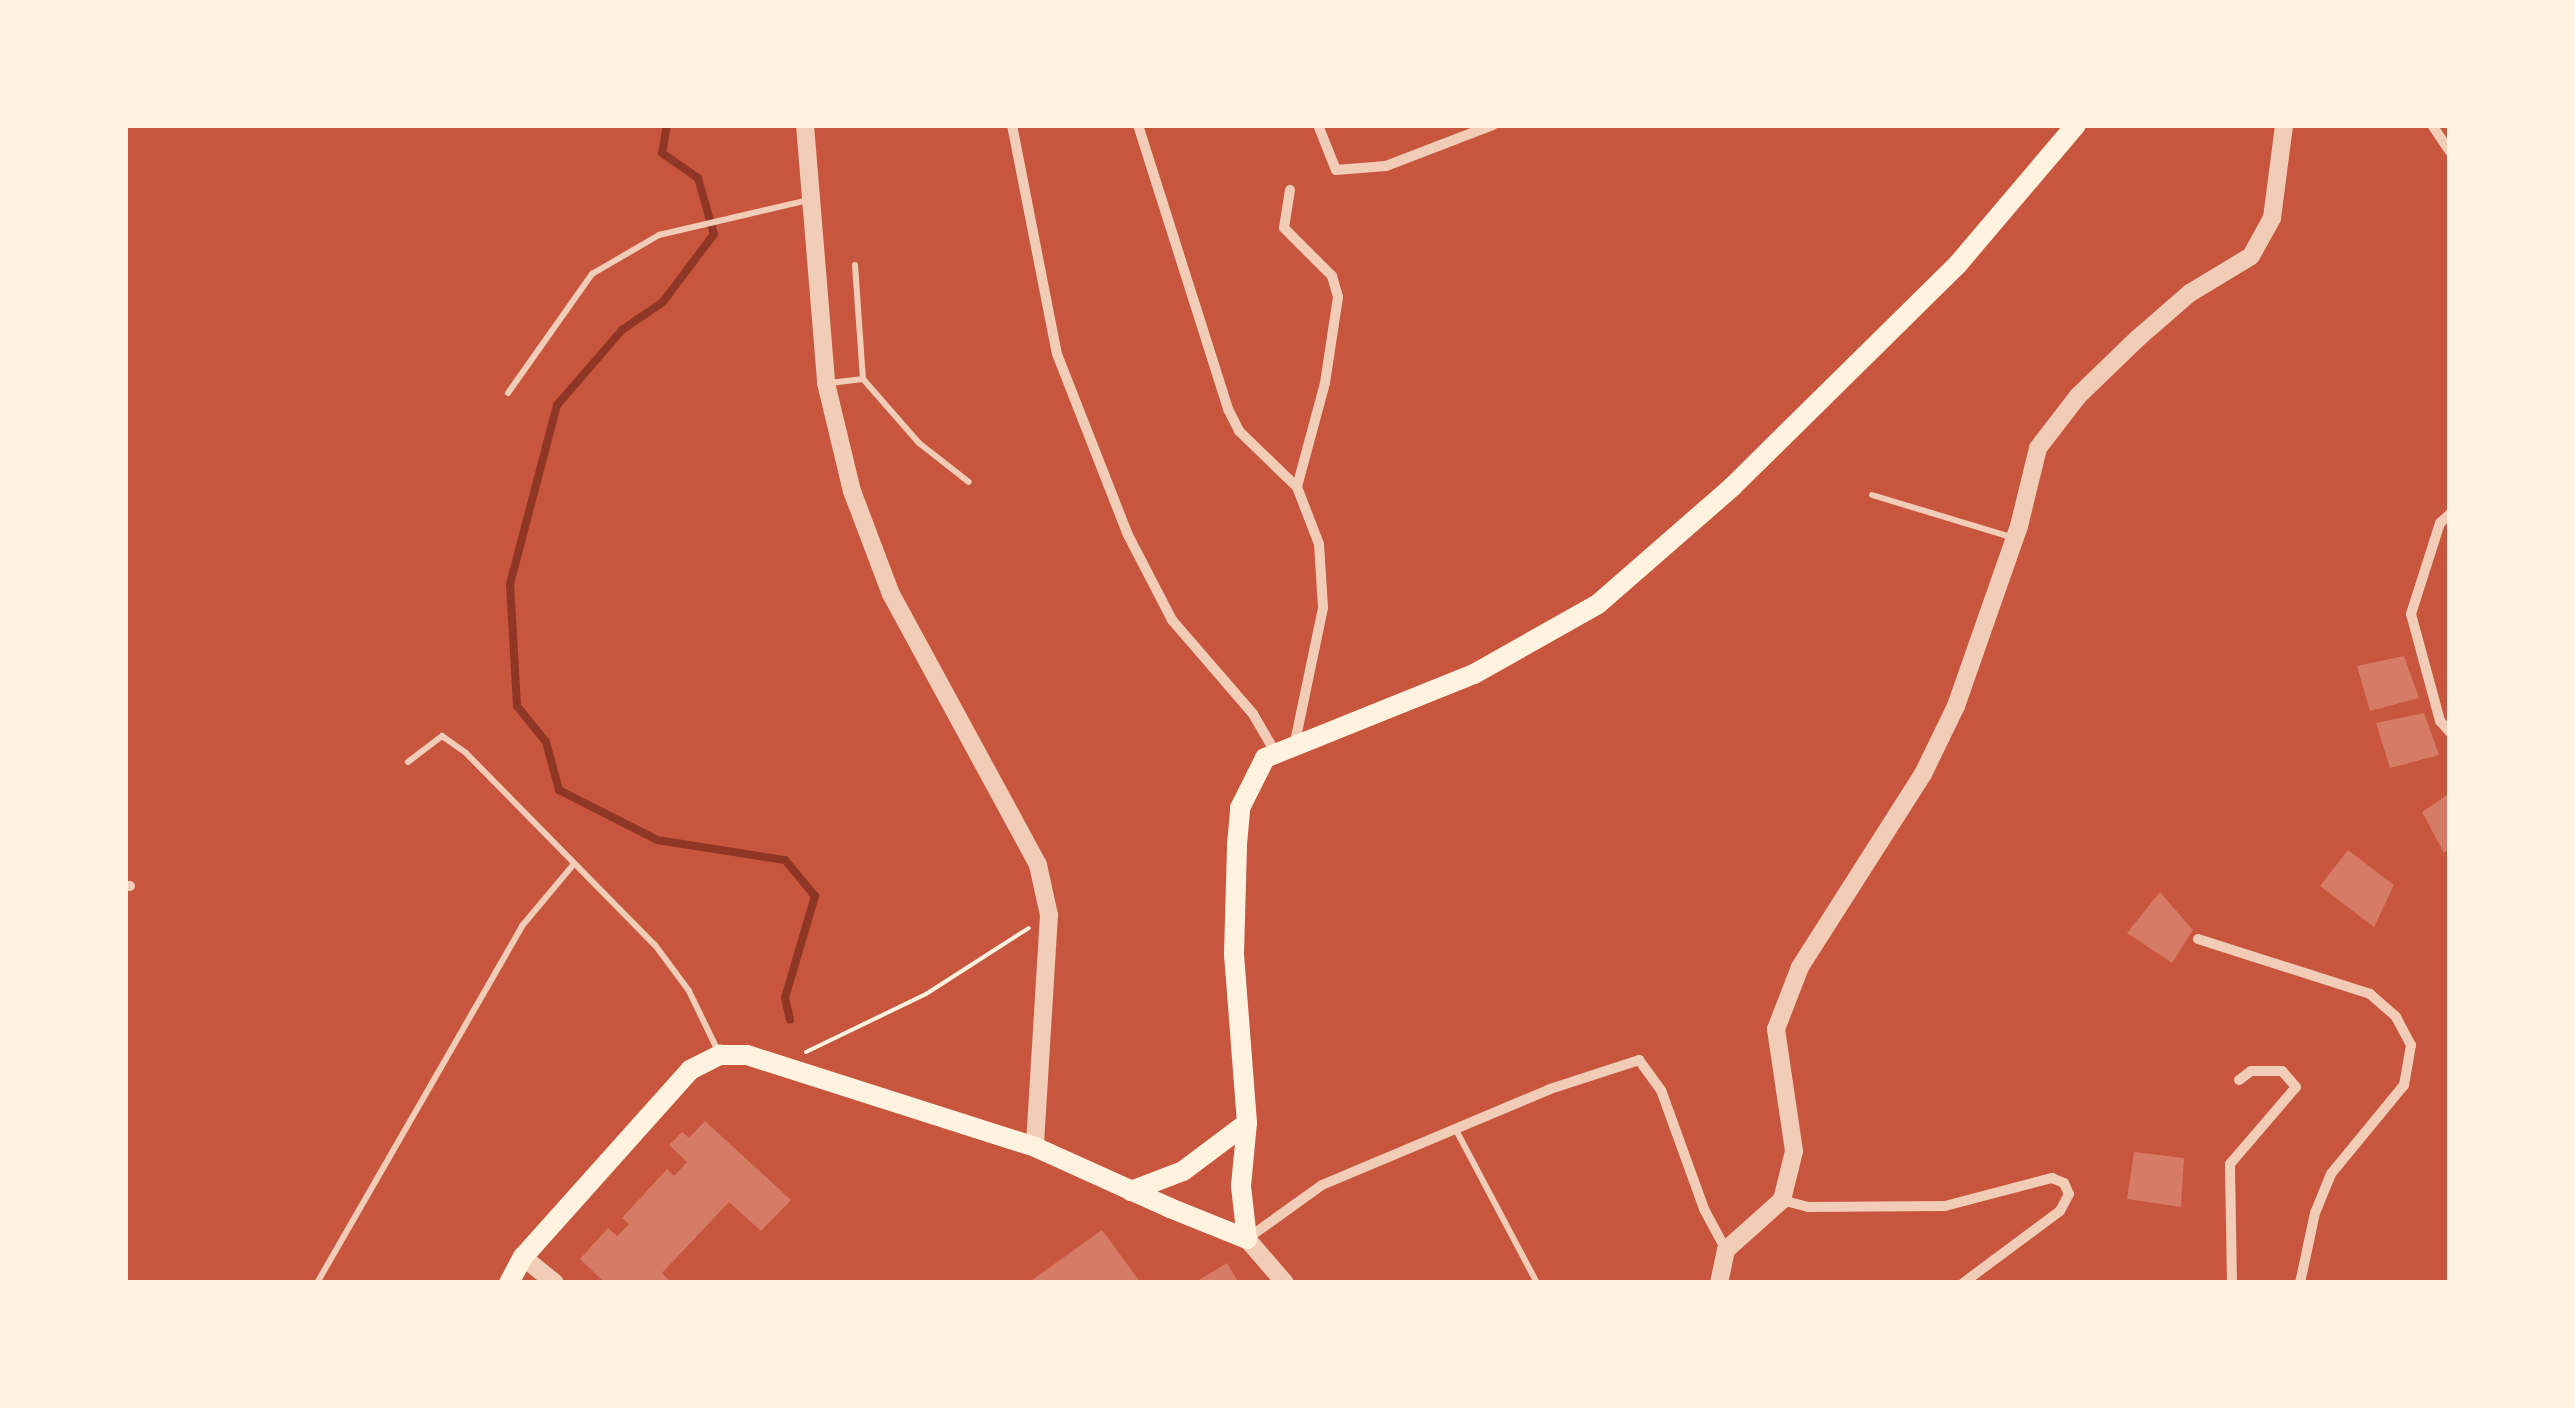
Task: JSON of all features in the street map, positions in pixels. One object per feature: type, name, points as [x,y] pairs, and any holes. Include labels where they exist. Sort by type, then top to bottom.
[{"type":"main road","points":[[508,1283],[523,1257],[690,1070],[720,1055],[779,1065],[1034,1147],[1247,1239],[1241,1186],[1247,1123],[1234,954],[1237,845],[1240,808],[1274,752],[1445,688],[1539,642],[1598,604],[1732,487],[1958,264],[2076,125]]},
{"type":"main road","points":[[1131,1191],[1183,1171],[1247,1123]]},
{"type":"street","points":[[805,125],[808,200],[826,383],[852,491],[891,594],[1038,865],[1049,916],[1034,1147]]},
{"type":"street","points":[[1012,125],[1057,354],[1128,535],[1172,620],[1253,714],[1274,752]]},
{"type":"street","points":[[1138,125],[1228,409],[1239,431],[1297,488],[1318,544],[1324,608],[1294,742]]},
{"type":"street","points":[[1318,125],[1336,170],[1386,166],[1492,125]]},
{"type":"street","points":[[1719,1283],[1726,1250],[1782,1200],[1794,1151],[1776,1029],[1800,967],[1839,896],[1923,774],[1956,706],[2014,538],[2038,448],[2078,396],[2190,292],[2251,256],[2272,218],[2284,125]]},
{"type":"street","points":[[2432,125],[2450,152]]},
{"type":"street","points":[[1290,190],[1284,228],[1332,276],[1338,297],[1325,383],[1297,488]]},
{"type":"street","points":[[2450,514],[2440,522],[2411,614],[2440,720],[2450,732]]},
{"type":"street","points":[[2198,940],[2370,994],[2396,1017],[2411,1045],[2404,1086],[2331,1174],[2300,1283]]},
{"type":"street","points":[[1285,1283],[1247,1239],[1322,1185],[1455,1128],[1639,1060],[1662,1090],[1704,1209],[1726,1250]]},
{"type":"street","points":[[2232,1283],[2230,1164],[2296,1086],[2282,1071],[2251,1071],[2239,1080]]},
{"type":"street","points":[[1782,1200],[1808,1206],[1945,1206],[2052,1178],[2064,1183],[2069,1194],[2060,1211],[1963,1283]]},
{"type":"street","points":[[523,1257],[555,1283]]},
{"type":"lane","points":[[508,394],[592,274],[659,235],[808,200]]},
{"type":"lane","points":[[856,265],[863,378],[919,443],[968,482]]},
{"type":"lane","points":[[826,383],[863,378]]},
{"type":"lane","points":[[1872,495],[2014,538]]},
{"type":"lane","points":[[408,762],[442,736],[655,945],[689,992],[720,1055]]},
{"type":"lane","points":[[317,1283],[522,926],[573,865]]},
{"type":"lane","points":[[1455,1128],[1537,1283]]},
{"type":"path","points":[[779,1065],[926,994],[1049,916]]},
{"type":"building","points":[[2404,656],[2419,698],[2370,711],[2357,666]]},
{"type":"building","points":[[2424,713],[2439,755],[2390,768],[2376,723]]},
{"type":"building","points":[[2450,793],[2450,848],[2444,853],[2422,812]]},
{"type":"building","points":[[2348,850],[2394,885],[2374,927],[2320,886]]},
{"type":"building","points":[[2160,892],[2193,930],[2172,963],[2127,933]]},
{"type":"building","points":[[705,1121],[791,1200],[761,1231],[729,1202],[662,1273],[672,1283],[605,1283],[580,1259],[608,1228],[617,1236],[629,1224],[622,1218],[667,1169],[674,1176],[687,1162],[669,1145],[682,1132],[689,1138]]},
{"type":"building","points":[[2134,1152],[2184,1158],[2181,1207],[2127,1199]]},
{"type":"building","points":[[1102,1230],[1141,1283],[1034,1283],[1032,1280]]},
{"type":"building","points":[[1227,1263],[1239,1283],[1194,1283]]},
{"type":"waterway","points":[[667,125],[662,153],[698,178],[714,234],[663,302],[622,330],[557,405],[510,584],[517,706],[546,742],[559,790],[657,840],[785,860],[815,896],[785,998],[790,1019]]}]
